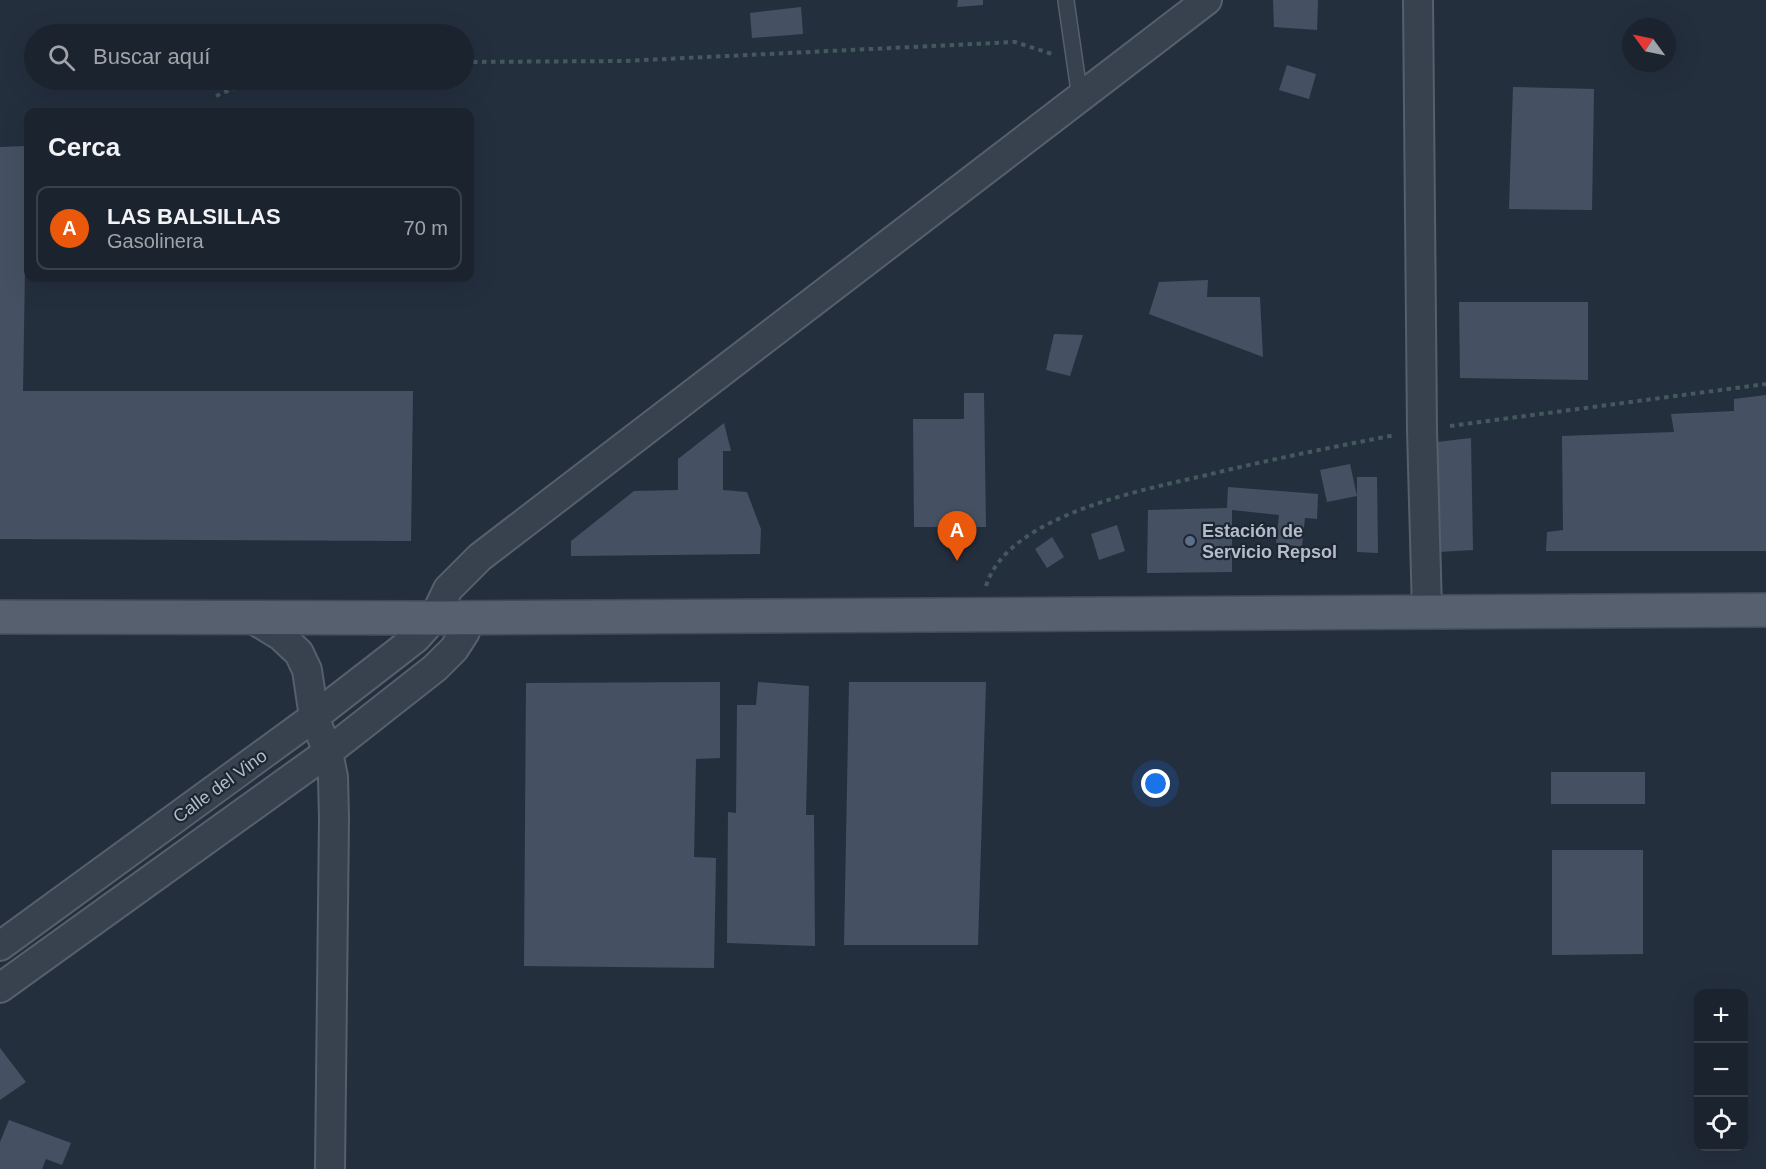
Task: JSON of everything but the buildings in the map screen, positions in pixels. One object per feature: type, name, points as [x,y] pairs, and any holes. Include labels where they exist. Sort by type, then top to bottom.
[{"type":"main road","points":[[0,616],[434,618],[1427,610],[1766,610]]},
{"type":"street","name":"Calle del Vino","points":[[0,946],[314,717],[416,638],[434,618],[448,589],[480,557],[1078,85],[1207,0]]},
{"type":"street","points":[[1418,0],[1422,430],[1427,610]]},
{"type":"street","points":[[248,616],[281,636],[299,653],[312,688],[314,717],[328,752],[333,777],[330,1169]]},
{"type":"street","points":[[0,988],[328,752],[435,668],[454,649],[465,632],[467,616]]},
{"type":"lane","points":[[1066,1],[1078,85]]},
{"type":"path","points":[[474,62],[624,61],[1015,42],[1059,57],[1078,85]]},
{"type":"path","points":[[216,96],[230,90]]},
{"type":"path","points":[[982,613],[986,583],[994,569],[1029,535],[1063,517],[1137,491],[1301,453],[1422,430],[1766,384]]},
{"type":"place","name":"Estación de Servicio Repsol","points":[[1190,541]]},
{"type":"place","name":"LAS BALSILLAS","points":[[957,561]]}]
